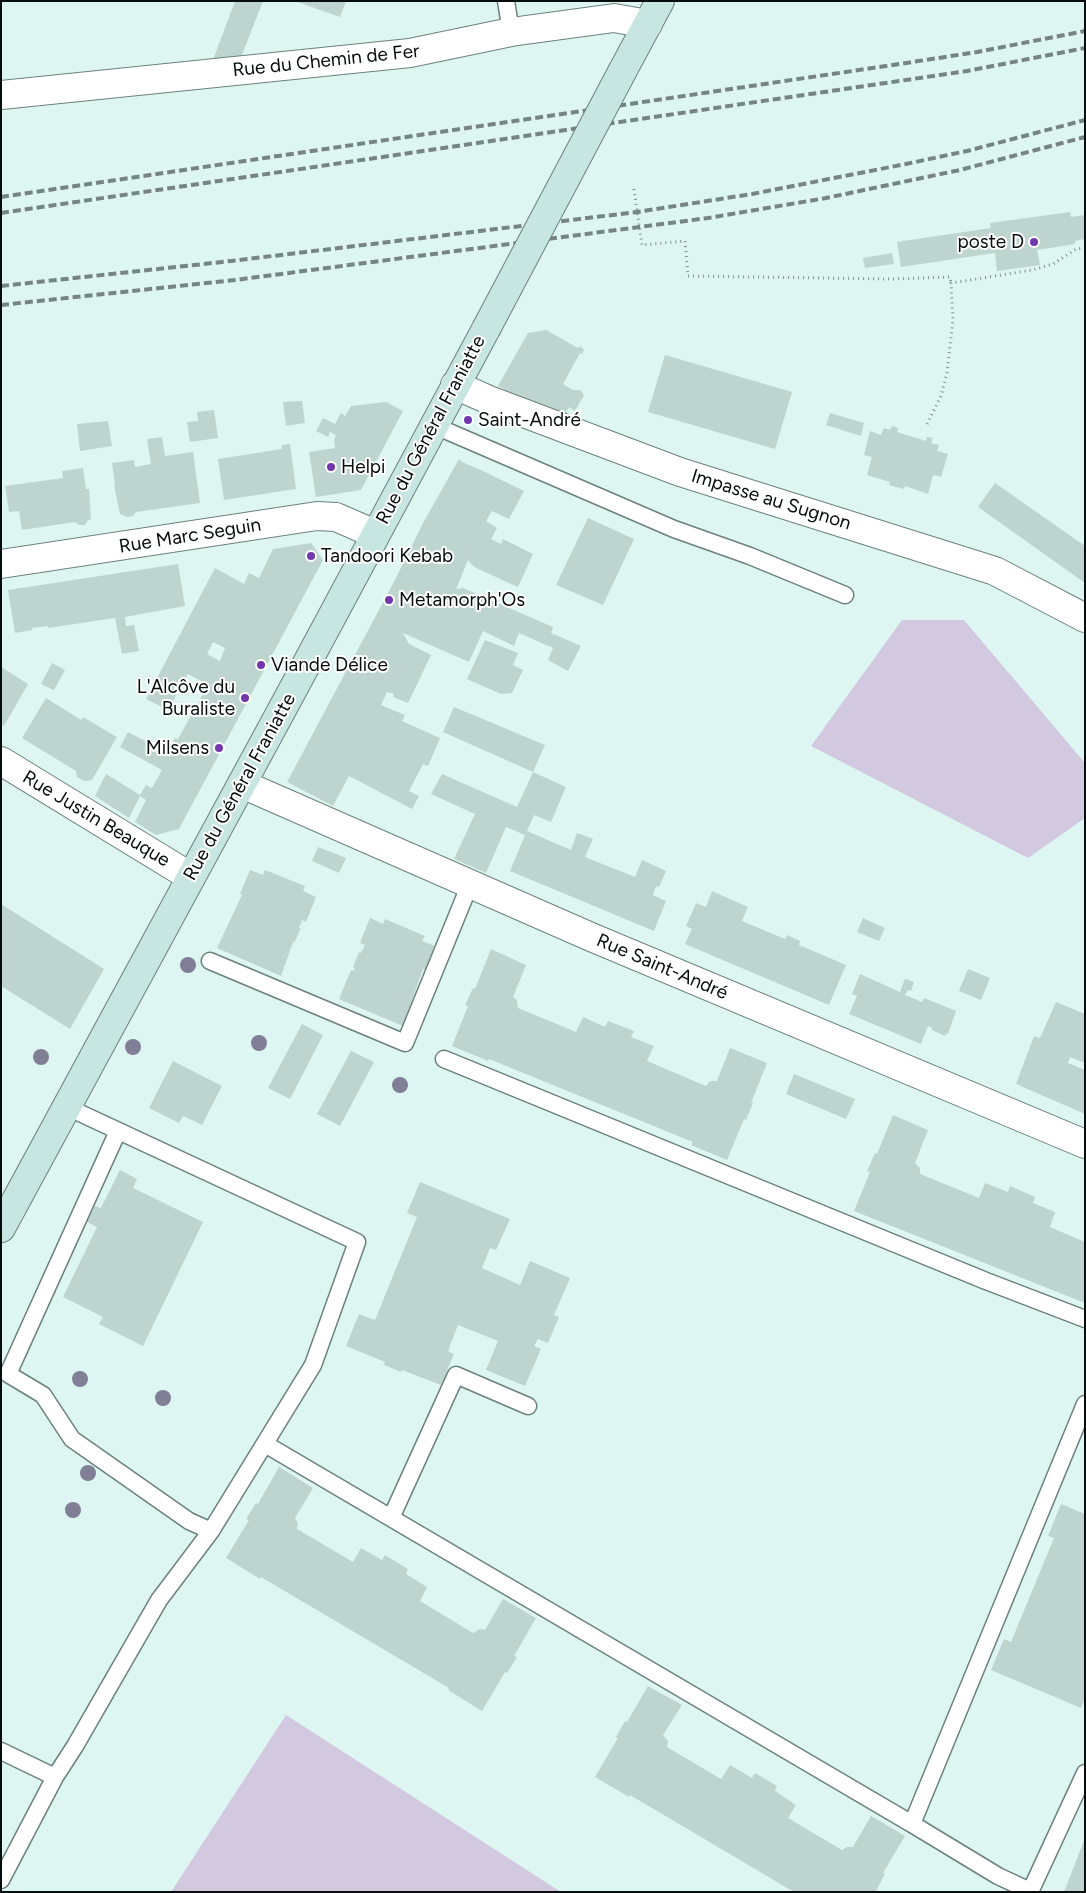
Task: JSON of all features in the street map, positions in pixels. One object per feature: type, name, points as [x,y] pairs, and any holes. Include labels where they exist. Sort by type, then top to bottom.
[{"type":"main road","name":"Rue du Général Franiatte","points":[[1,1228],[242,784],[654,13]]},
{"type":"street","name":"Rue du Chemin de Fer","points":[[1,96],[410,53],[511,32],[654,13]]},
{"type":"street","name":"Impasse au Sugnon","points":[[455,385],[489,400],[680,472],[995,571],[1085,618]]},
{"type":"street","name":"Rue Marc Seguin","points":[[1,564],[318,516],[336,517],[375,534]]},
{"type":"street","name":"Rue Justin Beauque","points":[[1,761],[191,877]]},
{"type":"street","name":"Rue Saint-André","points":[[242,784],[470,884],[1085,1144]]},
{"type":"lane","points":[[506,1],[511,32]]},
{"type":"lane","points":[[433,425],[674,529],[750,556],[845,595]]},
{"type":"lane","points":[[210,961],[405,1042],[470,884]]},
{"type":"lane","points":[[444,1059],[986,1281],[1085,1319]]},
{"type":"lane","points":[[1,1880],[55,1777],[75,1746],[159,1600],[211,1532],[313,1365],[356,1242],[66,1107]]},
{"type":"lane","points":[[118,1130],[8,1374],[43,1395],[72,1439],[190,1521],[211,1532]]},
{"type":"lane","points":[[391,1518],[456,1375],[528,1406]]},
{"type":"lane","points":[[912,1824],[1085,1404]]},
{"type":"lane","points":[[265,1444],[998,1876],[1030,1891],[1085,1773]]},
{"type":"lane","points":[[1,1751],[55,1777]]},
{"type":"path","points":[[634,189],[642,245],[685,241],[688,276],[891,279],[950,277],[953,320],[947,373],[941,396],[927,424]]},
{"type":"path","points":[[951,283],[1032,270],[1053,264],[1076,249],[1085,248]]},
{"type":"shaded area","points":[[902,620],[964,620],[1085,763],[1085,818],[1028,858],[811,746]]},
{"type":"shaded area","points":[[286,1715],[561,1892],[171,1892]]},
{"type":"building","points":[[235,1],[263,1],[238,65],[210,68]]},
{"type":"building","points":[[295,1],[346,1],[340,17]]},
{"type":"building","points":[[1070,212],[1071,217],[1085,215],[1085,239],[1075,241],[1075,244],[1037,250],[1040,265],[997,271],[995,253],[901,267],[897,242],[991,228],[990,223]]},
{"type":"building","points":[[892,253],[894,264],[865,268],[863,258]]},
{"type":"building","points":[[546,330],[578,348],[580,346],[584,350],[582,354],[580,353],[563,384],[573,390],[581,390],[584,395],[575,411],[569,407],[560,423],[498,386],[528,333]]},
{"type":"building","points":[[665,355],[792,392],[775,449],[648,412]]},
{"type":"building","points":[[302,401],[305,423],[286,426],[283,402]]},
{"type":"building","points":[[386,402],[403,411],[361,490],[316,497],[309,452],[335,448],[334,440],[336,435],[330,432],[328,437],[316,431],[323,418],[335,424],[341,413],[345,416],[351,406]]},
{"type":"building","points":[[214,410],[218,438],[190,442],[187,422],[198,421],[197,412]]},
{"type":"building","points":[[830,413],[864,423],[861,436],[826,425]]},
{"type":"building","points":[[108,421],[112,446],[80,451],[77,424]]},
{"type":"building","points":[[892,426],[898,428],[897,432],[926,441],[927,437],[933,438],[931,443],[939,445],[937,451],[948,454],[941,477],[933,475],[928,494],[905,486],[904,489],[889,485],[890,482],[867,475],[872,457],[864,455],[870,431],[881,435],[884,428],[890,430]]},
{"type":"building","points":[[162,437],[165,456],[193,452],[200,503],[136,512],[133,516],[127,517],[120,514],[112,463],[134,460],[135,467],[151,464],[147,439]]},
{"type":"building","points":[[290,444],[296,489],[224,500],[218,459],[282,449],[282,445]]},
{"type":"building","points":[[459,459],[524,491],[509,519],[492,511],[486,521],[497,528],[491,539],[501,544],[503,539],[533,554],[518,587],[474,567],[468,560],[456,589],[463,588],[553,627],[551,633],[581,646],[568,671],[548,660],[553,648],[519,633],[514,646],[483,631],[469,662],[403,633],[409,644],[431,655],[408,703],[393,697],[394,694],[387,692],[381,705],[405,715],[402,721],[440,738],[428,766],[423,764],[409,791],[419,796],[412,809],[349,776],[333,806],[287,782],[396,578],[422,525]]},
{"type":"building","points":[[83,468],[86,489],[89,489],[91,520],[88,520],[85,525],[79,525],[75,522],[22,530],[19,511],[9,512],[5,486],[63,478],[62,471]]},
{"type":"building","points":[[995,483],[1085,546],[1085,583],[978,507]]},
{"type":"building","points":[[588,518],[634,539],[603,605],[556,585]]},
{"type":"building","points":[[311,543],[323,560],[179,829],[156,835],[135,822],[146,800],[140,796],[129,818],[95,796],[106,774],[140,795],[146,785],[152,788],[162,770],[120,747],[128,732],[164,751],[164,754],[170,757],[172,752],[169,750],[175,738],[178,739],[209,683],[188,674],[168,710],[146,699],[215,568],[244,584],[249,573],[259,578],[273,549]],"holes":[[[213,642],[225,648],[220,661],[207,654]]]},
{"type":"building","points":[[178,564],[185,606],[125,617],[126,626],[134,625],[139,651],[122,654],[115,618],[48,628],[48,626],[32,628],[32,630],[15,633],[8,590]]},
{"type":"building","points":[[485,640],[518,653],[513,665],[523,670],[512,693],[501,694],[467,679]]},
{"type":"building","points":[[52,663],[65,670],[54,690],[41,684]]},
{"type":"building","points":[[1,667],[28,684],[4,726],[1,724]]},
{"type":"building","points":[[46,698],[81,720],[83,717],[117,737],[92,780],[84,781],[77,777],[76,771],[22,738]]},
{"type":"building","points":[[454,707],[545,745],[533,772],[443,732]]},
{"type":"building","points":[[533,772],[566,787],[551,822],[534,815],[527,831],[571,850],[577,833],[593,839],[585,857],[635,877],[642,860],[666,871],[659,887],[656,886],[653,895],[666,901],[654,931],[510,871],[525,835],[506,827],[486,873],[454,859],[475,814],[431,794],[442,774],[517,807]]},
{"type":"building","points":[[318,847],[346,858],[339,873],[312,861]]},
{"type":"building","points":[[250,870],[263,875],[265,870],[305,886],[303,891],[316,897],[306,922],[302,920],[299,928],[301,928],[293,942],[281,976],[217,948],[242,895],[240,894]]},
{"type":"building","points":[[712,891],[748,907],[742,921],[785,939],[787,935],[800,941],[799,945],[846,965],[829,1005],[685,944],[692,929],[686,926],[696,903],[706,907]]},
{"type":"building","points":[[1,904],[104,969],[70,1029],[1,986]]},
{"type":"building","points":[[370,918],[383,924],[385,919],[425,936],[422,941],[435,946],[426,970],[423,969],[403,1026],[339,999],[351,970],[353,971],[355,968],[353,967],[359,952],[361,953],[365,945],[360,943]]},
{"type":"building","points":[[863,918],[885,928],[879,941],[857,932]]},
{"type":"building","points":[[491,949],[526,965],[513,997],[517,1000],[518,1008],[576,1032],[583,1017],[605,1027],[608,1021],[634,1031],[631,1037],[654,1046],[647,1061],[706,1086],[710,1081],[717,1081],[730,1048],[767,1063],[746,1120],[744,1119],[727,1160],[691,1145],[693,1142],[489,1059],[488,1061],[452,1046],[468,1006],[465,1005],[473,988],[475,989]]},
{"type":"building","points":[[968,969],[990,978],[981,1000],[959,991]]},
{"type":"building","points":[[860,974],[900,992],[905,979],[914,982],[911,991],[908,990],[905,995],[922,1002],[924,998],[956,1011],[948,1034],[946,1033],[945,1036],[928,1026],[921,1044],[849,1014],[857,996],[852,994]]},
{"type":"building","points":[[1056,1002],[1085,1014],[1085,1063],[1070,1057],[1068,1063],[1085,1070],[1085,1114],[1016,1084],[1034,1036],[1040,1038]]},
{"type":"building","points":[[302,1024],[323,1035],[290,1099],[268,1088]]},
{"type":"building","points":[[351,1051],[374,1062],[340,1126],[317,1114]]},
{"type":"building","points":[[173,1061],[222,1086],[202,1125],[183,1116],[179,1123],[149,1108]]},
{"type":"building","points":[[794,1074],[855,1099],[846,1119],[786,1094]]},
{"type":"building","points":[[893,1115],[928,1130],[915,1163],[920,1168],[920,1174],[979,1198],[985,1183],[1008,1192],[1010,1186],[1035,1197],[1033,1203],[1055,1212],[1050,1227],[1085,1242],[1085,1303],[854,1211],[870,1172],[867,1171],[875,1153],[877,1154]]},
{"type":"building","points":[[120,1170],[137,1179],[133,1188],[203,1222],[143,1346],[99,1324],[103,1317],[63,1297],[97,1227],[87,1222],[95,1206],[101,1208]]},
{"type":"building","points":[[420,1182],[510,1219],[496,1250],[490,1248],[482,1268],[520,1285],[530,1261],[570,1278],[554,1315],[559,1317],[548,1343],[538,1339],[534,1346],[541,1349],[525,1386],[486,1370],[498,1341],[458,1325],[448,1351],[454,1354],[441,1385],[402,1370],[401,1372],[384,1365],[385,1362],[346,1346],[359,1314],[375,1320],[417,1217],[407,1213]]},
{"type":"building","points":[[279,1467],[313,1488],[295,1518],[298,1523],[297,1529],[353,1562],[361,1548],[382,1560],[385,1555],[408,1569],[406,1574],[427,1587],[420,1601],[473,1633],[480,1629],[485,1630],[503,1599],[536,1618],[514,1656],[517,1657],[507,1673],[505,1672],[482,1711],[448,1690],[449,1688],[226,1558],[249,1520],[246,1519],[256,1503],[258,1504]]},
{"type":"building","points":[[1061,1504],[1085,1514],[1085,1698],[1081,1708],[991,1670],[1004,1639],[1011,1642],[1054,1538],[1048,1536]]},
{"type":"building","points":[[648,1686],[682,1705],[663,1735],[668,1741],[667,1747],[721,1779],[730,1765],[752,1778],[755,1773],[777,1786],[775,1791],[796,1805],[788,1818],[842,1850],[847,1847],[853,1847],[871,1816],[905,1836],[883,1873],[885,1874],[876,1891],[794,1892],[630,1795],[629,1797],[595,1777],[618,1738],[616,1737],[625,1721],[627,1722]]},
{"type":"building","points":[[1085,1838],[1085,1892],[1064,1892]]},
{"type":"railway","points":[[1,197],[893,65],[977,52],[1085,31]]},
{"type":"railway","points":[[1,213],[967,71],[1085,48]]},
{"type":"railway","points":[[1,286],[231,261],[637,212],[752,194],[906,164],[967,151],[1085,120]]},
{"type":"railway","points":[[1,305],[235,280],[708,218],[826,198],[960,170],[1085,137]]},
{"type":"place","name":"poste D","points":[[1034,242]]},
{"type":"place","name":"Saint-André","points":[[468,420]]},
{"type":"place","name":"Helpi","points":[[331,467]]},
{"type":"place","name":"Tandoori Kebab","points":[[311,556]]},
{"type":"place","name":"Metamorph'Os","points":[[389,600]]},
{"type":"place","name":"Viande Délice","points":[[261,665]]},
{"type":"place","name":"L'Alcôve du Buraliste","points":[[245,698]]},
{"type":"place","name":"Milsens","points":[[219,748]]}]
